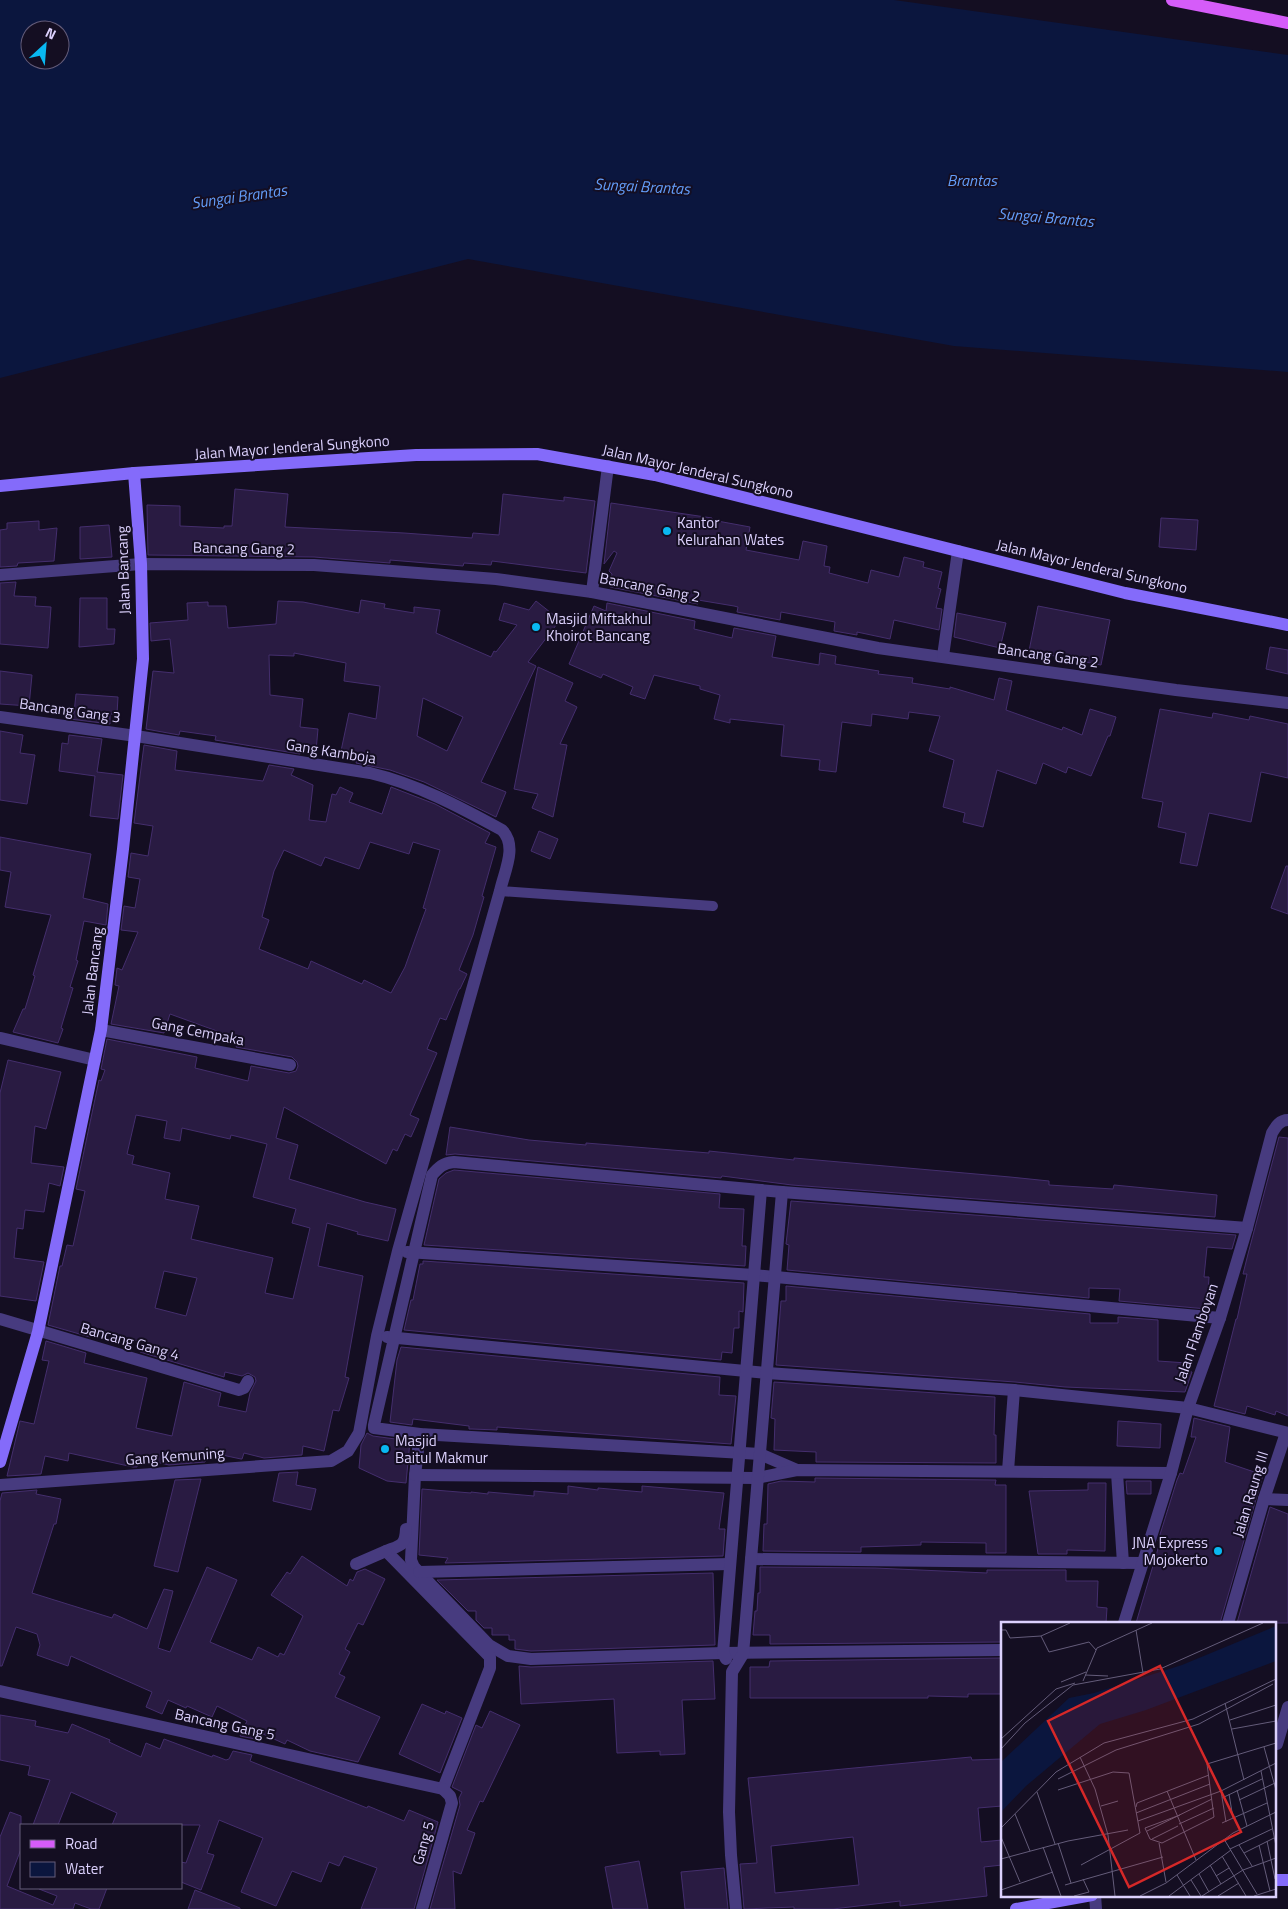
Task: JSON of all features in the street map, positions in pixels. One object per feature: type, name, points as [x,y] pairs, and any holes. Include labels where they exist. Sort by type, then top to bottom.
[{"type":"main road","points":[[1172,0],[1288,23]]},
{"type":"main road","name":"Jalan Mayor Jenderal Sungkono","points":[[0,486],[134,473],[416,455],[536,454],[655,475],[1125,593],[1288,625]]},
{"type":"main road","name":"Jalan Bancang","points":[[0,1462],[38,1332],[101,1030],[136,736],[143,659],[141,564],[134,473]]},
{"type":"main road","points":[[1016,1909],[1088,1896]]},
{"type":"street","points":[[592,592],[608,466]]},
{"type":"street","points":[[943,656],[958,551]]},
{"type":"street","name":"Bancang Gang 2","points":[[0,575],[141,564],[314,565],[496,578],[592,592],[878,648],[1176,690],[1288,703]]},
{"type":"street","name":"Bancang Gang 3","points":[[0,717],[136,736]]},
{"type":"street","name":"Gang Kamboja","points":[[136,736],[370,773],[394,779],[458,806],[502,830],[508,836],[510,850],[500,891]]},
{"type":"street","points":[[500,891],[398,1251],[377,1336],[767,1373],[1014,1390],[1188,1408],[1287,1432]]},
{"type":"street","name":"Gang Cempaka","points":[[101,1030],[290,1065]]},
{"type":"street","points":[[1,1038],[94,1060]]},
{"type":"street","name":"Jalan Flamboyan","points":[[1124,1622],[1171,1473],[1188,1408],[1220,1318],[1247,1228],[1272,1133],[1277,1125],[1284,1120],[1288,1120]]},
{"type":"street","points":[[797,1470],[760,1454],[420,1434],[377,1429],[374,1425],[432,1175],[445,1163],[454,1162],[782,1192],[1247,1228]]},
{"type":"street","points":[[736,1909],[729,1812],[732,1672],[723,1653],[761,1190]]},
{"type":"street","points":[[732,1672],[743,1654],[782,1192]]},
{"type":"street","points":[[398,1251],[754,1275],[1220,1318]]},
{"type":"street","name":"Bancang Gang 4","points":[[0,1319],[38,1332],[239,1390],[244,1388],[248,1381]]},
{"type":"street","name":"Gang Kemuning","points":[[0,1485],[331,1462],[348,1451],[359,1433],[377,1336]]},
{"type":"street","points":[[1008,1472],[1014,1390]]},
{"type":"street","name":"Jalan Raung III","points":[[1228,1622],[1264,1499],[1287,1432]]},
{"type":"street","points":[[420,1434],[415,1474],[410,1553],[414,1567],[489,1645],[508,1656],[531,1659],[723,1653],[1001,1650]]},
{"type":"street","points":[[415,1474],[757,1478],[797,1470],[1171,1473]]},
{"type":"street","points":[[1117,1473],[1123,1563]]},
{"type":"street","points":[[1264,1499],[1288,1500]]},
{"type":"street","points":[[356,1564],[403,1544],[405,1540],[407,1510]]},
{"type":"street","points":[[386,1551],[490,1657],[490,1668],[443,1789]]},
{"type":"street","points":[[751,1559],[1142,1563]]},
{"type":"street","points":[[419,1572],[729,1564]]},
{"type":"street","name":"Bancang Gang 5","points":[[0,1691],[443,1789]]},
{"type":"street","points":[[1280,1744],[1288,1707]]},
{"type":"street","name":"Gang 5","points":[[422,1909],[452,1803],[450,1796],[443,1789]]},
{"type":"street","points":[[1093,1896],[1096,1909]]},
{"type":"lane","points":[[500,891],[713,906]]},
{"type":"water","name":"Brantas","points":[[0,0],[894,0],[1288,55],[1288,372],[954,346],[468,259],[0,378]]},
{"type":"building","points":[[235,489],[288,494],[285,527],[472,538],[473,533],[499,535],[503,494],[564,501],[564,497],[595,501],[586,573],[492,561],[491,565],[464,563],[463,566],[390,560],[390,563],[314,557],[148,555],[147,505],[180,506],[180,526],[224,528],[224,526],[232,526]]},
{"type":"building","points":[[611,503],[712,518],[712,520],[750,527],[746,550],[799,560],[803,541],[827,546],[824,566],[830,567],[829,573],[868,583],[871,570],[899,577],[904,557],[924,562],[923,567],[942,572],[938,588],[941,589],[936,608],[942,609],[939,630],[894,620],[890,639],[857,632],[857,635],[834,631],[835,622],[781,612],[780,620],[737,612],[738,607],[734,606],[698,600],[698,604],[610,587],[612,574],[609,571],[617,553],[614,551],[604,564]]},
{"type":"building","points":[[1161,518],[1198,520],[1196,550],[1159,547]]},
{"type":"building","points":[[39,521],[39,530],[57,528],[54,561],[18,563],[17,566],[0,567],[0,530],[7,529],[7,523]]},
{"type":"building","points":[[109,525],[112,557],[80,559],[80,527]]},
{"type":"building","points":[[16,582],[14,596],[36,597],[35,606],[51,607],[48,648],[0,644],[0,583]]},
{"type":"building","points":[[80,598],[107,598],[107,629],[115,629],[114,644],[79,647]]},
{"type":"building","points":[[361,600],[385,604],[384,608],[414,613],[414,607],[440,610],[436,633],[491,657],[517,625],[499,620],[504,603],[529,610],[536,601],[560,620],[528,662],[536,666],[481,782],[506,792],[496,817],[424,782],[390,770],[356,763],[358,755],[341,751],[349,713],[376,719],[380,686],[344,681],[346,663],[294,653],[294,656],[269,655],[270,695],[303,699],[300,727],[318,729],[316,751],[302,749],[300,754],[215,740],[216,736],[180,731],[179,735],[146,729],[153,671],[174,673],[170,639],[151,641],[150,623],[188,620],[187,603],[208,602],[208,606],[226,606],[228,628],[276,624],[278,601],[303,602],[359,613]],"holes":[[[423,698],[463,717],[447,751],[417,736]]]},
{"type":"building","points":[[607,603],[695,621],[694,629],[732,638],[734,628],[776,636],[772,657],[819,665],[820,653],[836,656],[835,664],[879,671],[878,674],[913,678],[912,683],[950,689],[950,687],[994,700],[999,678],[1012,681],[1006,710],[1062,730],[1063,727],[1082,735],[1090,709],[1116,717],[1110,736],[1108,736],[1091,776],[1068,767],[1066,773],[1043,763],[1036,784],[997,770],[983,827],[963,822],[965,813],[943,807],[954,760],[929,751],[940,716],[909,712],[908,719],[872,714],[871,726],[842,722],[836,772],[819,770],[820,760],[781,756],[784,725],[730,719],[730,723],[714,719],[720,695],[700,689],[700,686],[654,675],[645,699],[630,694],[633,687],[603,674],[601,678],[569,664],[594,606],[606,611]]},
{"type":"building","points":[[1038,606],[1110,620],[1101,665],[1029,651]]},
{"type":"building","points":[[957,613],[1006,623],[1000,648],[954,637]]},
{"type":"building","points":[[1270,647],[1288,650],[1288,674],[1266,669]]},
{"type":"building","points":[[538,667],[573,683],[565,701],[577,707],[560,744],[567,745],[553,817],[532,808],[538,794],[514,789]]},
{"type":"building","points":[[0,671],[32,675],[29,706],[0,704]]},
{"type":"building","points":[[76,694],[118,697],[117,714],[110,714],[110,724],[70,719],[71,713],[74,713]]},
{"type":"building","points":[[1160,709],[1212,718],[1213,713],[1249,720],[1250,716],[1288,724],[1288,778],[1261,772],[1251,822],[1209,813],[1197,866],[1180,863],[1186,833],[1158,827],[1163,802],[1142,798]]},
{"type":"building","points":[[0,731],[23,735],[20,753],[35,755],[27,804],[0,800]]},
{"type":"building","points":[[69,735],[102,739],[97,772],[123,775],[118,819],[90,816],[95,776],[59,771],[62,743],[68,744]]},
{"type":"building","points":[[144,745],[177,751],[175,770],[263,781],[269,765],[294,769],[291,775],[313,785],[309,820],[326,822],[332,794],[336,795],[340,787],[353,793],[349,802],[382,814],[391,787],[435,804],[490,833],[485,843],[496,847],[473,935],[459,970],[467,974],[446,1020],[440,1018],[427,1049],[437,1053],[410,1115],[419,1119],[411,1137],[405,1134],[397,1151],[393,1149],[386,1164],[284,1107],[276,1138],[298,1145],[289,1179],[365,1202],[396,1209],[388,1241],[357,1234],[358,1232],[327,1223],[318,1266],[363,1276],[345,1377],[349,1378],[339,1411],[333,1410],[324,1451],[303,1446],[302,1455],[264,1458],[244,1453],[242,1459],[208,1452],[205,1462],[169,1465],[139,1458],[137,1467],[69,1453],[68,1461],[45,1456],[41,1474],[7,1476],[20,1421],[34,1424],[49,1361],[42,1360],[46,1341],[86,1353],[84,1363],[147,1378],[136,1428],[172,1436],[184,1382],[221,1393],[218,1406],[246,1412],[250,1393],[256,1381],[255,1377],[248,1373],[242,1376],[225,1372],[224,1377],[140,1352],[143,1342],[92,1330],[90,1337],[48,1325],[60,1266],[62,1266],[67,1245],[73,1246],[85,1191],[76,1189],[99,1080],[101,1081],[105,1070],[101,1069],[107,1039],[197,1057],[195,1068],[248,1081],[251,1066],[289,1073],[296,1071],[298,1066],[292,1057],[236,1047],[239,1039],[170,1014],[164,1033],[111,1024],[119,986],[115,985],[117,968],[122,970],[138,932],[121,930],[124,906],[135,908],[140,879],[128,877],[131,853],[148,856],[153,826],[134,823]],"holes":[[[370,842],[409,854],[413,842],[440,850],[423,908],[426,909],[405,967],[391,993],[364,980],[362,984],[311,961],[308,969],[259,949],[269,920],[262,917],[274,871],[284,850],[321,866],[325,857],[359,869]],[[136,1115],[167,1121],[164,1138],[180,1141],[182,1128],[230,1139],[231,1135],[267,1144],[253,1197],[296,1209],[292,1223],[310,1228],[293,1299],[265,1293],[273,1258],[191,1239],[199,1206],[165,1199],[170,1173],[132,1164],[134,1156],[127,1154]],[[164,1271],[197,1278],[186,1316],[155,1308]]]},
{"type":"building","points":[[539,831],[558,839],[550,859],[531,851]]},
{"type":"building","points":[[0,837],[91,854],[83,898],[108,904],[106,925],[84,921],[76,960],[78,961],[70,987],[73,988],[58,1043],[13,1032],[23,1009],[25,1009],[51,915],[5,907],[11,872],[0,870]]},
{"type":"building","points":[[1286,866],[1288,866],[1288,914],[1271,908]]},
{"type":"building","points":[[8,1060],[61,1072],[46,1129],[35,1126],[31,1163],[64,1167],[60,1186],[49,1183],[44,1212],[25,1210],[23,1229],[17,1228],[14,1258],[44,1262],[36,1301],[0,1296],[0,1093]]},
{"type":"building","points":[[450,1127],[529,1140],[709,1153],[709,1151],[794,1160],[794,1158],[1049,1181],[1049,1185],[1113,1189],[1114,1185],[1217,1195],[1215,1217],[792,1185],[722,1176],[721,1178],[455,1154],[446,1155]]},
{"type":"building","points":[[1279,1137],[1288,1138],[1288,1416],[1276,1411],[1275,1415],[1247,1406],[1245,1414],[1214,1406],[1247,1274],[1243,1274]]},
{"type":"building","points":[[454,1170],[720,1194],[719,1208],[744,1209],[742,1246],[746,1246],[745,1266],[424,1245],[439,1179],[446,1173]]},
{"type":"building","points":[[791,1201],[1236,1235],[1232,1249],[1207,1247],[1204,1277],[1209,1277],[1207,1309],[1119,1301],[1120,1289],[1089,1288],[1089,1298],[787,1270],[789,1245],[786,1244]]},
{"type":"building","points":[[423,1261],[744,1283],[743,1312],[739,1311],[739,1328],[734,1328],[732,1353],[722,1352],[721,1360],[404,1330],[411,1300],[413,1300],[420,1264],[423,1264]]},
{"type":"building","points":[[786,1286],[1090,1314],[1090,1323],[1118,1323],[1118,1317],[1158,1320],[1158,1361],[1187,1363],[1187,1371],[1192,1372],[1185,1392],[1065,1387],[776,1365],[781,1301],[786,1301]]},
{"type":"building","points":[[401,1347],[720,1377],[719,1395],[736,1396],[731,1444],[497,1427],[497,1430],[469,1429],[469,1426],[413,1419],[412,1425],[390,1422],[397,1360]]},
{"type":"building","points":[[774,1382],[995,1397],[994,1435],[996,1435],[996,1463],[816,1462],[816,1452],[774,1450],[775,1419],[771,1418]]},
{"type":"building","points":[[1194,1418],[1230,1427],[1225,1462],[1263,1475],[1220,1622],[1136,1622],[1177,1480],[1180,1473],[1183,1474],[1196,1437],[1191,1437]]},
{"type":"building","points":[[1118,1421],[1161,1424],[1160,1448],[1117,1446]]},
{"type":"building","name":"Masjid Baitul Makmur","points":[[367,1433],[373,1436],[410,1441],[406,1483],[387,1481],[359,1468],[361,1445]]},
{"type":"building","points":[[298,1472],[296,1485],[316,1489],[311,1510],[273,1501],[279,1473]]},
{"type":"building","points":[[815,1478],[996,1480],[995,1485],[1006,1485],[1006,1553],[986,1553],[986,1543],[921,1542],[921,1545],[861,1547],[861,1552],[763,1551],[764,1524],[767,1524],[768,1484],[781,1481],[815,1482]]},
{"type":"building","points":[[201,1479],[178,1572],[154,1566],[175,1480]]},
{"type":"building","points":[[1126,1481],[1151,1481],[1151,1494],[1127,1494]]},
{"type":"building","points":[[1088,1483],[1106,1483],[1105,1551],[1067,1550],[1067,1554],[1038,1554],[1029,1491],[1088,1490]]},
{"type":"building","points":[[568,1486],[598,1490],[598,1488],[642,1492],[642,1486],[724,1493],[719,1529],[725,1529],[723,1556],[445,1563],[448,1558],[419,1555],[422,1489],[534,1496],[534,1491],[568,1494]]},
{"type":"building","points":[[37,1490],[36,1494],[61,1499],[56,1524],[54,1524],[32,1593],[112,1618],[114,1614],[147,1629],[164,1589],[173,1591],[158,1648],[170,1652],[207,1567],[237,1580],[210,1642],[252,1660],[258,1647],[278,1657],[280,1653],[284,1655],[303,1616],[271,1595],[287,1572],[290,1574],[302,1556],[347,1586],[350,1579],[353,1581],[357,1572],[365,1569],[385,1579],[363,1625],[358,1623],[345,1649],[350,1652],[339,1674],[345,1677],[335,1697],[380,1717],[358,1762],[310,1751],[287,1740],[285,1744],[263,1734],[260,1740],[240,1736],[247,1721],[217,1706],[212,1717],[168,1700],[162,1714],[146,1707],[152,1692],[71,1656],[68,1666],[37,1655],[40,1645],[37,1634],[16,1627],[2,1666],[0,1666],[0,1501],[2,1493]]},
{"type":"building","points":[[1270,1507],[1288,1514],[1288,1623],[1237,1622]]},
{"type":"building","points":[[760,1567],[875,1568],[987,1573],[987,1570],[1066,1570],[1066,1581],[1098,1581],[1097,1607],[1107,1608],[1106,1622],[1001,1622],[1001,1642],[770,1644],[770,1635],[753,1635],[758,1593],[760,1593]]},
{"type":"building","points":[[713,1573],[715,1645],[531,1651],[515,1649],[515,1640],[509,1640],[509,1635],[492,1635],[492,1628],[484,1628],[476,1620],[476,1611],[468,1611],[437,1580]]},
{"type":"building","points":[[1001,1658],[1001,1694],[968,1694],[968,1697],[928,1696],[928,1698],[750,1698],[750,1667],[769,1667],[770,1661]]},
{"type":"building","points":[[713,1661],[715,1699],[682,1700],[685,1754],[660,1755],[660,1751],[617,1753],[614,1699],[521,1704],[519,1666]]},
{"type":"building","points":[[422,1704],[445,1714],[446,1711],[462,1718],[440,1773],[399,1754]]},
{"type":"building","points":[[490,1711],[520,1725],[483,1802],[480,1801],[467,1830],[475,1833],[461,1874],[453,1871],[455,1909],[430,1909],[460,1805],[459,1798],[462,1792],[452,1787],[476,1725],[482,1728]]},
{"type":"building","points":[[0,1715],[36,1721],[35,1726],[68,1733],[72,1724],[110,1740],[109,1742],[141,1757],[146,1743],[160,1749],[164,1739],[212,1757],[213,1755],[226,1760],[229,1759],[233,1751],[252,1755],[250,1761],[367,1808],[368,1806],[404,1821],[409,1810],[438,1822],[414,1909],[361,1909],[377,1868],[344,1856],[339,1866],[329,1862],[321,1882],[292,1871],[276,1906],[241,1892],[263,1838],[219,1820],[207,1853],[214,1855],[201,1890],[182,1882],[182,1862],[186,1863],[200,1825],[112,1824],[117,1813],[71,1792],[58,1824],[33,1824],[50,1780],[28,1775],[30,1766],[0,1760]]},
{"type":"building","points":[[971,1757],[972,1760],[1001,1759],[1001,1806],[978,1808],[981,1842],[1001,1840],[1001,1865],[984,1867],[987,1896],[900,1906],[900,1901],[833,1909],[794,1909],[794,1907],[744,1909],[740,1864],[757,1863],[748,1778]],"holes":[[[853,1837],[859,1885],[775,1893],[771,1846]]]},
{"type":"building","points":[[10,1812],[21,1816],[20,1852],[7,1886],[53,1905],[57,1896],[39,1889],[107,1889],[99,1909],[91,1909],[75,1903],[73,1909],[0,1909],[0,1837]]},
{"type":"building","points":[[639,1861],[648,1909],[613,1909],[605,1867]]},
{"type":"building","points":[[724,1868],[728,1909],[685,1909],[681,1872]]},
{"type":"building","points":[[195,1890],[240,1908],[240,1909],[188,1909]]},
{"type":"place","name":"Kantor Kelurahan Wates","points":[[667,531]]},
{"type":"place","name":"Masjid Miftakhul Khoirot Bancang","points":[[536,627]]},
{"type":"place","name":"Masjid Baitul Makmur","points":[[385,1449]]},
{"type":"place","name":"JNA Express Mojokerto","points":[[1218,1551]]},
{"type":"water label","name":"Sungai Brantas","points":[[642,186]]},
{"type":"water label","name":"Sungai Brantas","points":[[239,196]]},
{"type":"water label","name":"Sungai Brantas","points":[[1046,217]]}]
